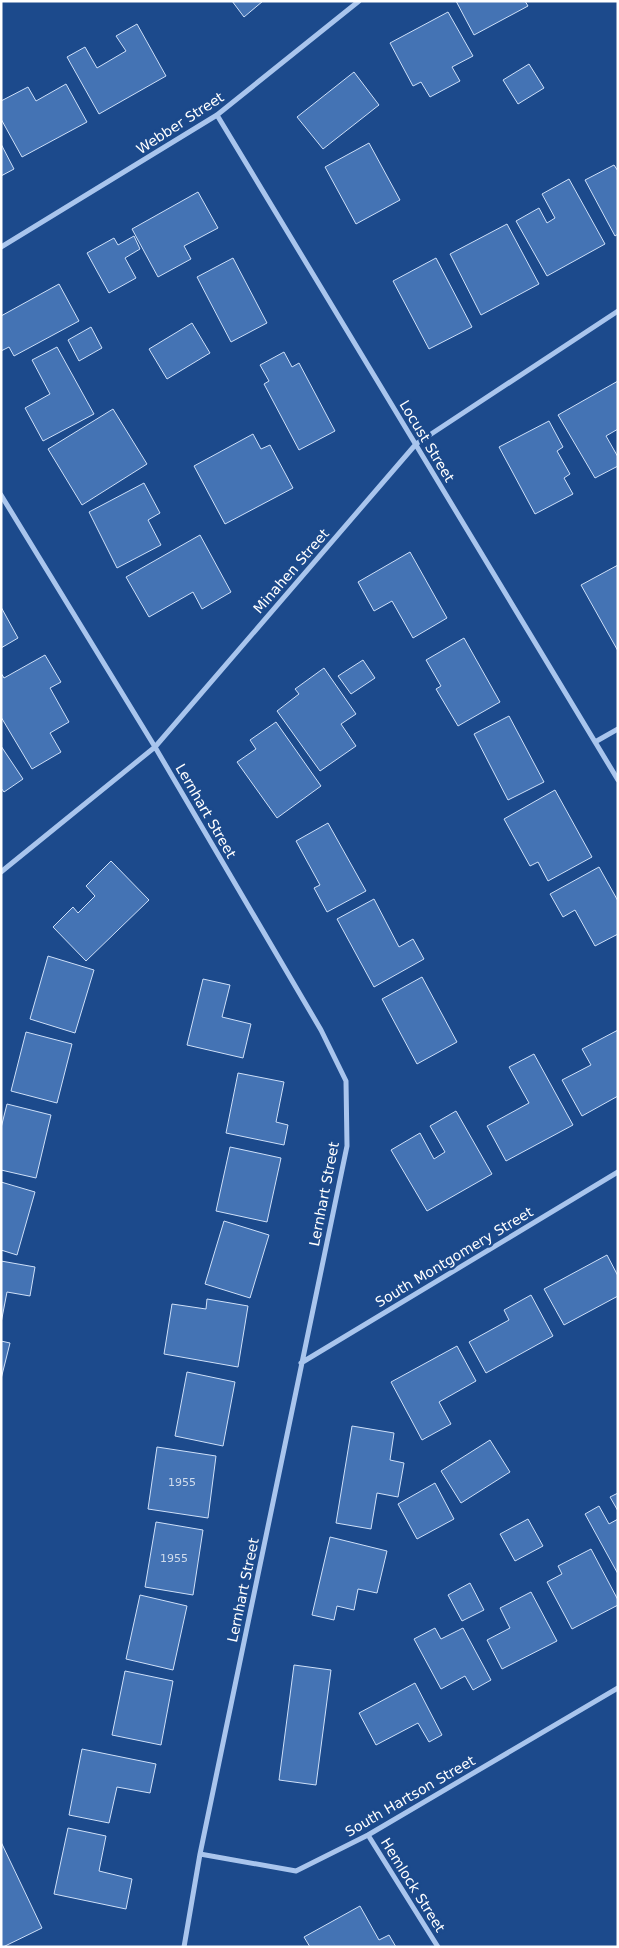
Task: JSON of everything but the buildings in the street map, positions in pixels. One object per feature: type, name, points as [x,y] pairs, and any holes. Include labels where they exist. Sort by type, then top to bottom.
[{"type":"street","name":"Webber Street","points":[[1,247],[216,115],[359,1]]},
{"type":"street","name":"Locust Street","points":[[216,115],[618,780]]},
{"type":"street","name":"Minahen Street","points":[[1,872],[155,747],[416,444],[618,311]]},
{"type":"street","name":"Lernhart Street","points":[[1,495],[155,747],[321,1030],[346,1081],[347,1146],[200,1854],[184,1947]]},
{"type":"street","points":[[595,742],[618,729]]},
{"type":"street","name":"South Montgomery Street","points":[[301,1362],[618,1172]]},
{"type":"street","name":"South Hartson Street","points":[[200,1854],[296,1871],[368,1835],[618,1688]]},
{"type":"street","name":"Hemlock Street","points":[[368,1835],[438,1947]]}]
